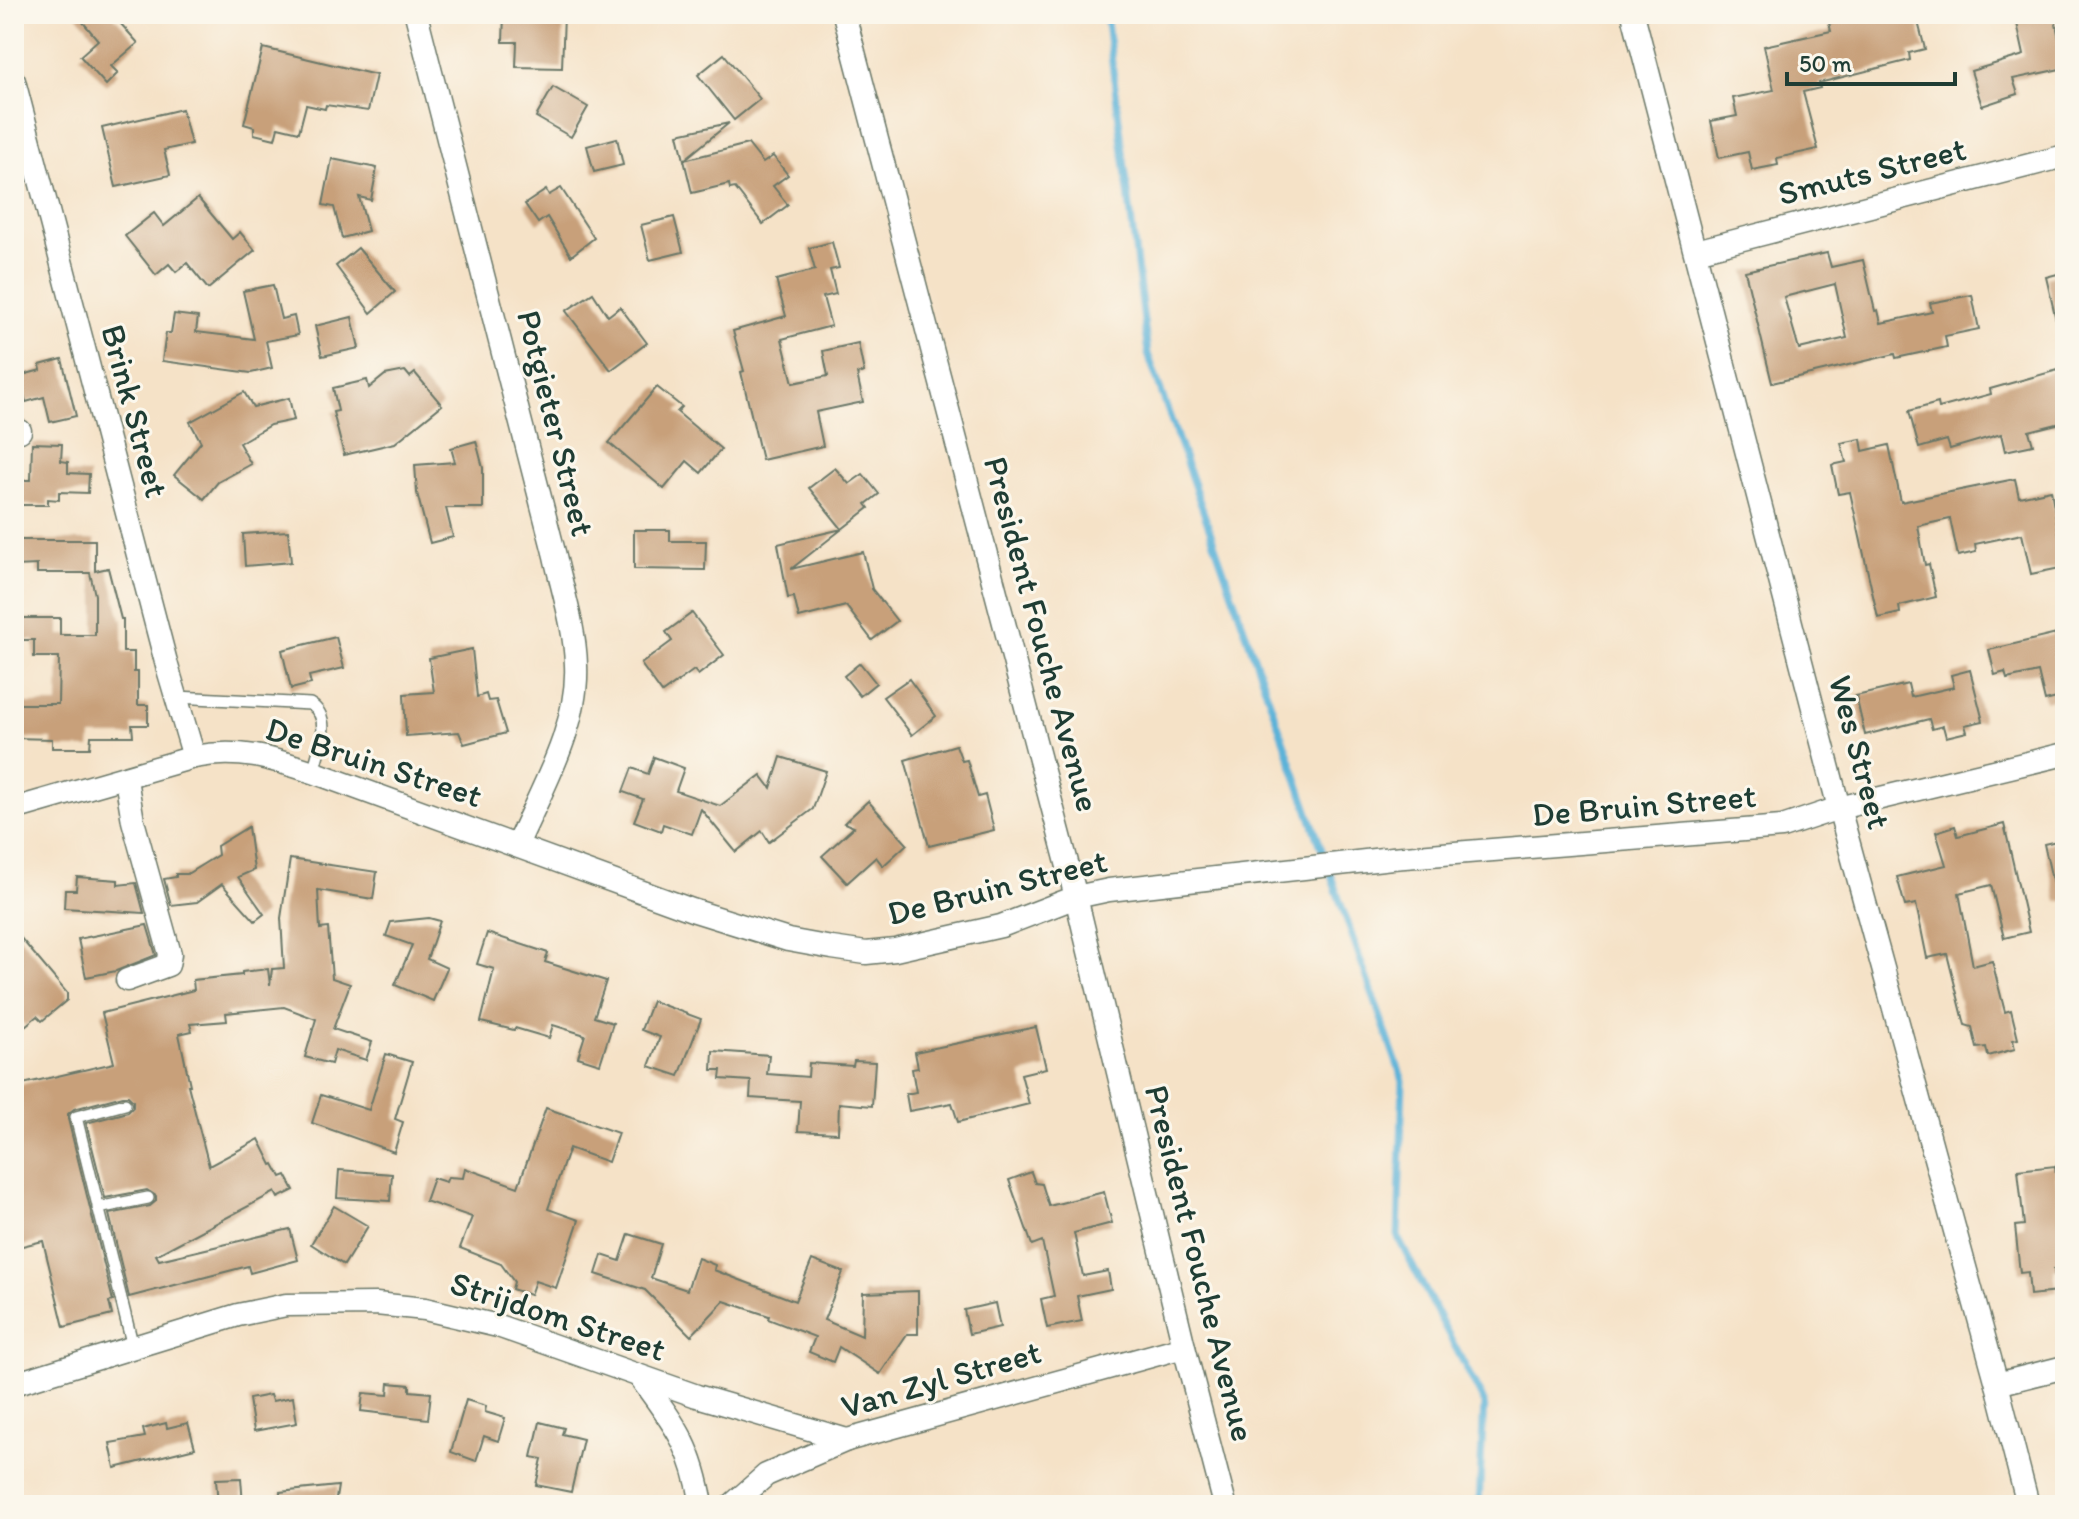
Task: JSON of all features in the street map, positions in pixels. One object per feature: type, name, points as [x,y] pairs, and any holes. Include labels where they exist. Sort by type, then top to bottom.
[{"type":"street","name":"Potgieter Street","points":[[416,14],[574,641],[577,668],[570,714],[517,845]]},
{"type":"street","name":"President Fouche Avenue","points":[[844,14],[1076,897],[1225,1505]]},
{"type":"street","name":"Wes Street","points":[[1633,14],[1839,808],[2028,1505]]},
{"type":"street","name":"Brink Street","points":[[14,81],[194,757]]},
{"type":"street","name":"Smuts Street","points":[[1696,251],[2065,156]]},
{"type":"street","name":"De Bruin Street","points":[[14,809],[194,757],[221,752],[248,754],[313,772],[692,910],[788,940],[866,953],[895,950],[1001,926],[1076,897],[1109,890],[1351,864],[1782,827],[1839,808],[2065,754]]},
{"type":"street","points":[[126,779],[133,821],[170,954],[168,965],[127,980]]},
{"type":"street","name":"Strijdom Street","points":[[14,1384],[238,1315],[286,1305],[376,1304],[425,1309],[498,1326],[697,1396],[847,1440]]},
{"type":"street","name":"Van Zyl Street","points":[[732,1505],[766,1475],[847,1440],[1184,1347]]},
{"type":"street","points":[[1997,1384],[2065,1367]]},
{"type":"street","points":[[639,1376],[676,1426],[689,1450],[702,1505]]},
{"type":"lane","points":[[177,697],[310,704],[318,708],[323,716],[323,727],[313,772]]},
{"type":"lane","points":[[125,1104],[76,1117],[133,1347]]},
{"type":"lane","points":[[98,1208],[148,1198]]},
{"type":"building","points":[[76,14],[112,14],[138,43],[111,66],[118,73],[106,85],[80,56],[98,40]]},
{"type":"building","points":[[504,14],[564,15],[562,68],[516,67],[517,42],[503,42]]},
{"type":"building","points":[[1863,14],[1916,14],[1925,49],[1909,53],[1910,60],[1819,83],[1820,88],[1803,92],[1818,149],[1777,158],[1778,165],[1752,170],[1748,152],[1719,158],[1711,121],[1737,116],[1733,98],[1774,90],[1764,46],[1831,31],[1829,23]]},
{"type":"building","points":[[2015,14],[2054,14],[2065,68],[2013,79],[2018,94],[1982,106],[1971,71],[2024,55]]},
{"type":"building","points":[[263,48],[376,75],[368,111],[306,105],[299,132],[278,127],[275,139],[254,134],[254,127],[244,124]]},
{"type":"building","points":[[724,54],[760,99],[734,120],[698,75]]},
{"type":"building","points":[[553,87],[588,107],[571,137],[536,117]]},
{"type":"building","points":[[182,109],[191,144],[164,150],[170,175],[116,187],[102,128]]},
{"type":"building","points":[[729,123],[684,160],[678,134]]},
{"type":"building","points":[[617,138],[623,165],[594,172],[587,146]]},
{"type":"building","points":[[748,144],[763,163],[773,156],[788,175],[773,186],[788,205],[763,224],[735,188],[730,189],[729,184],[692,193],[684,160]]},
{"type":"building","points":[[332,159],[377,168],[371,200],[359,197],[368,231],[342,238],[334,207],[323,205]]},
{"type":"building","points":[[561,188],[594,238],[571,256],[547,217],[538,223],[525,204],[546,190],[549,195]]},
{"type":"building","points":[[198,198],[232,239],[240,232],[255,250],[208,289],[187,263],[176,272],[169,264],[156,275],[125,236],[154,213],[164,226]]},
{"type":"building","points":[[674,217],[683,252],[650,260],[641,225]]},
{"type":"building","points":[[832,242],[839,268],[830,270],[836,294],[823,297],[831,326],[782,339],[793,383],[828,376],[823,351],[858,343],[864,372],[857,374],[863,402],[816,412],[823,446],[762,460],[733,331],[786,316],[776,280],[815,270],[809,248]]},
{"type":"building","points":[[358,248],[395,292],[371,313],[336,266]]},
{"type":"building","points":[[1827,253],[1831,267],[1863,260],[1875,311],[1878,310],[1881,323],[1932,312],[1930,303],[1972,295],[1979,329],[1945,336],[1947,347],[1896,358],[1895,354],[1772,383],[1745,271]],"holes":[[[1835,284],[1847,338],[1799,349],[1784,297]]]},
{"type":"building","points":[[2065,272],[2065,327],[2058,328],[2046,277]]},
{"type":"building","points":[[273,285],[281,319],[294,316],[298,335],[266,341],[272,368],[251,373],[162,361],[166,333],[171,333],[174,314],[198,317],[196,332],[254,339],[243,291]]},
{"type":"building","points":[[593,293],[608,316],[620,307],[647,343],[611,370],[566,311]]},
{"type":"building","points":[[352,317],[359,348],[322,356],[315,326]]},
{"type":"building","points":[[62,359],[76,416],[50,422],[44,397],[26,402],[19,376],[41,370],[40,365]]},
{"type":"building","points":[[2065,368],[2065,422],[2029,431],[2033,445],[2005,451],[2001,434],[1950,449],[1947,440],[1919,448],[1909,411],[1938,403],[1939,408],[1991,394],[1990,389]]},
{"type":"building","points":[[405,371],[410,377],[415,373],[442,405],[395,443],[344,455],[333,412],[338,411],[333,388],[367,380],[369,388],[385,375]]},
{"type":"building","points":[[657,387],[682,407],[677,412],[721,449],[701,473],[687,461],[664,489],[609,443]]},
{"type":"building","points":[[244,392],[253,407],[289,398],[294,420],[270,425],[239,443],[251,464],[218,482],[204,499],[174,475],[201,442],[190,422]]},
{"type":"building","points":[[1861,439],[1863,451],[1889,445],[1901,502],[2015,479],[2019,497],[2051,490],[2065,567],[2031,574],[2022,534],[1975,544],[1976,552],[1958,556],[1950,519],[1918,526],[1925,565],[1929,564],[1936,597],[1899,606],[1900,613],[1878,618],[1850,492],[1838,494],[1832,465],[1846,462],[1841,443]]},
{"type":"building","points":[[476,441],[483,468],[483,508],[446,508],[453,537],[430,543],[417,493],[415,465],[455,462],[451,448]]},
{"type":"building","points":[[32,443],[62,444],[61,461],[68,462],[68,473],[89,474],[88,493],[59,492],[59,500],[48,499],[48,505],[14,505],[14,480],[31,480]]},
{"type":"building","points":[[835,468],[849,484],[863,474],[879,494],[866,504],[869,508],[842,529],[809,488]]},
{"type":"building","points":[[842,529],[791,569],[863,552],[872,589],[897,621],[872,640],[846,606],[799,618],[794,597],[788,598],[778,544]]},
{"type":"building","points":[[634,530],[670,530],[670,541],[706,541],[705,570],[634,569]]},
{"type":"building","points":[[288,531],[291,562],[245,566],[243,534]]},
{"type":"building","points":[[14,540],[95,540],[95,571],[108,568],[123,619],[123,652],[134,652],[134,672],[138,672],[138,705],[148,705],[148,725],[132,725],[133,736],[91,736],[90,748],[52,748],[52,739],[14,738],[14,704],[58,704],[59,657],[34,657],[34,640],[22,640],[22,618],[60,618],[60,635],[95,635],[95,595],[90,573],[37,573],[37,565],[14,566]]},
{"type":"building","points":[[692,613],[724,655],[698,675],[694,670],[662,693],[641,664],[672,641],[666,632]]},
{"type":"building","points":[[2065,632],[2065,696],[2045,701],[2038,672],[2007,679],[2005,672],[1995,675],[1989,650]]},
{"type":"building","points":[[336,637],[344,668],[309,676],[311,684],[291,689],[282,650]]},
{"type":"building","points":[[472,649],[477,697],[486,694],[488,701],[496,700],[506,733],[464,744],[459,732],[406,736],[404,694],[434,692],[429,658]]},
{"type":"building","points":[[860,663],[876,683],[860,696],[844,676]]},
{"type":"building","points":[[1970,670],[1983,721],[1965,725],[1967,732],[1946,737],[1943,726],[1932,729],[1929,719],[1865,735],[1856,696],[1908,684],[1911,697],[1954,687],[1951,675]]},
{"type":"building","points":[[909,679],[936,716],[912,735],[883,697]]},
{"type":"building","points":[[956,745],[962,761],[967,760],[978,797],[985,795],[994,830],[929,846],[905,760]]},
{"type":"building","points":[[654,757],[684,768],[676,791],[720,806],[761,775],[771,788],[781,757],[826,771],[813,809],[769,842],[762,831],[736,852],[701,809],[692,834],[663,824],[661,831],[634,821],[643,799],[623,792],[632,768],[648,774]]},
{"type":"building","points":[[868,801],[907,844],[883,866],[876,857],[847,883],[822,856],[854,827],[844,823]]},
{"type":"building","points":[[2004,824],[2029,932],[2004,938],[1991,885],[1959,893],[1973,966],[1992,961],[2005,1012],[2011,1010],[2018,1039],[2013,1040],[2015,1049],[1988,1056],[1986,1047],[1977,1048],[1972,1027],[1965,1025],[1947,954],[1927,958],[1916,904],[1905,906],[1897,877],[1946,865],[1936,832],[1955,826],[1958,836]]},
{"type":"building","points":[[248,827],[254,870],[238,877],[264,914],[255,921],[222,884],[197,902],[171,905],[164,879],[187,874],[218,855],[217,846]]},
{"type":"building","points":[[2065,839],[2065,901],[2057,902],[2044,844]]},
{"type":"building","points":[[290,859],[377,872],[373,899],[318,890],[320,929],[328,928],[332,978],[350,984],[333,1029],[372,1042],[366,1060],[335,1050],[331,1064],[305,1057],[316,1019],[284,1007],[226,1013],[227,1021],[190,1024],[192,1031],[179,1034],[188,1085],[209,1166],[259,1139],[272,1165],[281,1177],[286,1175],[294,1190],[278,1198],[275,1192],[156,1255],[159,1260],[290,1229],[298,1260],[250,1273],[248,1266],[129,1297],[109,1214],[150,1206],[156,1201],[156,1196],[147,1190],[105,1198],[86,1123],[128,1112],[133,1107],[133,1101],[123,1096],[74,1109],[68,1114],[68,1119],[113,1301],[109,1302],[112,1315],[64,1327],[43,1241],[14,1248],[14,1086],[114,1063],[102,1013],[194,990],[193,980],[268,969],[270,985],[272,969],[284,968],[281,918]]},
{"type":"building","points":[[77,877],[118,880],[118,885],[136,883],[144,913],[64,908],[65,890],[76,890]]},
{"type":"building","points":[[429,918],[440,921],[427,959],[447,968],[433,1001],[395,985],[412,945],[386,936],[391,922]]},
{"type":"building","points":[[147,925],[156,955],[116,971],[86,977],[78,939]]},
{"type":"building","points":[[14,930],[67,993],[67,1000],[42,1021],[37,1016],[25,1026],[14,1012]]},
{"type":"building","points":[[487,933],[548,953],[545,962],[606,981],[594,1017],[613,1023],[600,1064],[578,1057],[585,1035],[553,1025],[549,1038],[481,1022],[494,969],[477,964]]},
{"type":"building","points":[[652,1001],[701,1019],[679,1076],[649,1066],[660,1037],[641,1030]]},
{"type":"building","points":[[1036,1027],[1046,1068],[1021,1074],[1029,1104],[958,1122],[952,1103],[909,1111],[906,1094],[916,1092],[912,1069],[918,1068],[915,1052]]},
{"type":"building","points":[[713,1051],[769,1055],[767,1074],[808,1077],[809,1063],[853,1066],[854,1061],[875,1062],[872,1106],[839,1103],[838,1133],[798,1131],[800,1101],[750,1098],[751,1081],[720,1079],[721,1070],[712,1070]]},
{"type":"building","points":[[386,1054],[412,1062],[395,1119],[403,1122],[394,1152],[312,1123],[321,1095],[369,1110]]},
{"type":"building","points":[[546,1108],[618,1133],[608,1162],[569,1148],[548,1209],[579,1220],[556,1288],[535,1281],[530,1295],[512,1289],[514,1282],[501,1264],[460,1248],[472,1217],[425,1201],[433,1178],[446,1182],[448,1177],[463,1178],[465,1168],[518,1187]]},
{"type":"building","points":[[2055,1166],[2065,1268],[2054,1269],[2057,1292],[2030,1295],[2028,1272],[2020,1273],[2015,1226],[2024,1225],[2018,1170]]},
{"type":"building","points":[[339,1170],[392,1174],[390,1201],[337,1198]]},
{"type":"building","points":[[1031,1172],[1035,1183],[1042,1184],[1049,1206],[1104,1192],[1112,1223],[1074,1233],[1083,1276],[1108,1271],[1111,1289],[1077,1296],[1082,1321],[1047,1328],[1041,1299],[1054,1296],[1042,1241],[1032,1245],[1009,1180]]},
{"type":"building","points":[[334,1206],[368,1226],[344,1265],[311,1244]]},
{"type":"building","points":[[629,1234],[661,1244],[651,1278],[687,1290],[698,1258],[715,1265],[714,1270],[795,1301],[812,1260],[843,1272],[824,1320],[862,1336],[863,1293],[918,1291],[918,1334],[907,1334],[880,1374],[839,1347],[833,1362],[809,1352],[815,1337],[768,1319],[769,1316],[724,1301],[691,1336],[645,1290],[596,1274],[602,1255],[620,1261]]},
{"type":"building","points":[[995,1303],[1000,1327],[969,1334],[964,1310]]},
{"type":"building","points":[[389,1383],[410,1385],[410,1391],[431,1393],[428,1419],[361,1411],[363,1393],[388,1395]]},
{"type":"building","points":[[270,1395],[272,1401],[293,1397],[297,1423],[254,1431],[249,1399]]},
{"type":"building","points":[[466,1400],[486,1406],[485,1412],[505,1418],[498,1441],[484,1436],[476,1461],[451,1452]]},
{"type":"building","points":[[540,1422],[564,1428],[562,1434],[583,1439],[571,1492],[536,1485],[542,1459],[532,1457]]},
{"type":"building","points":[[166,1423],[167,1428],[188,1423],[195,1448],[115,1468],[110,1443],[145,1437],[143,1429]]},
{"type":"building","points":[[241,1478],[243,1505],[218,1505],[216,1479]]},
{"type":"building","points":[[338,1486],[335,1505],[280,1505],[280,1492]]},
{"type":"waterway","points":[[1106,14],[1148,354],[1403,1081],[1398,1238],[1484,1402],[1479,1505]]}]
